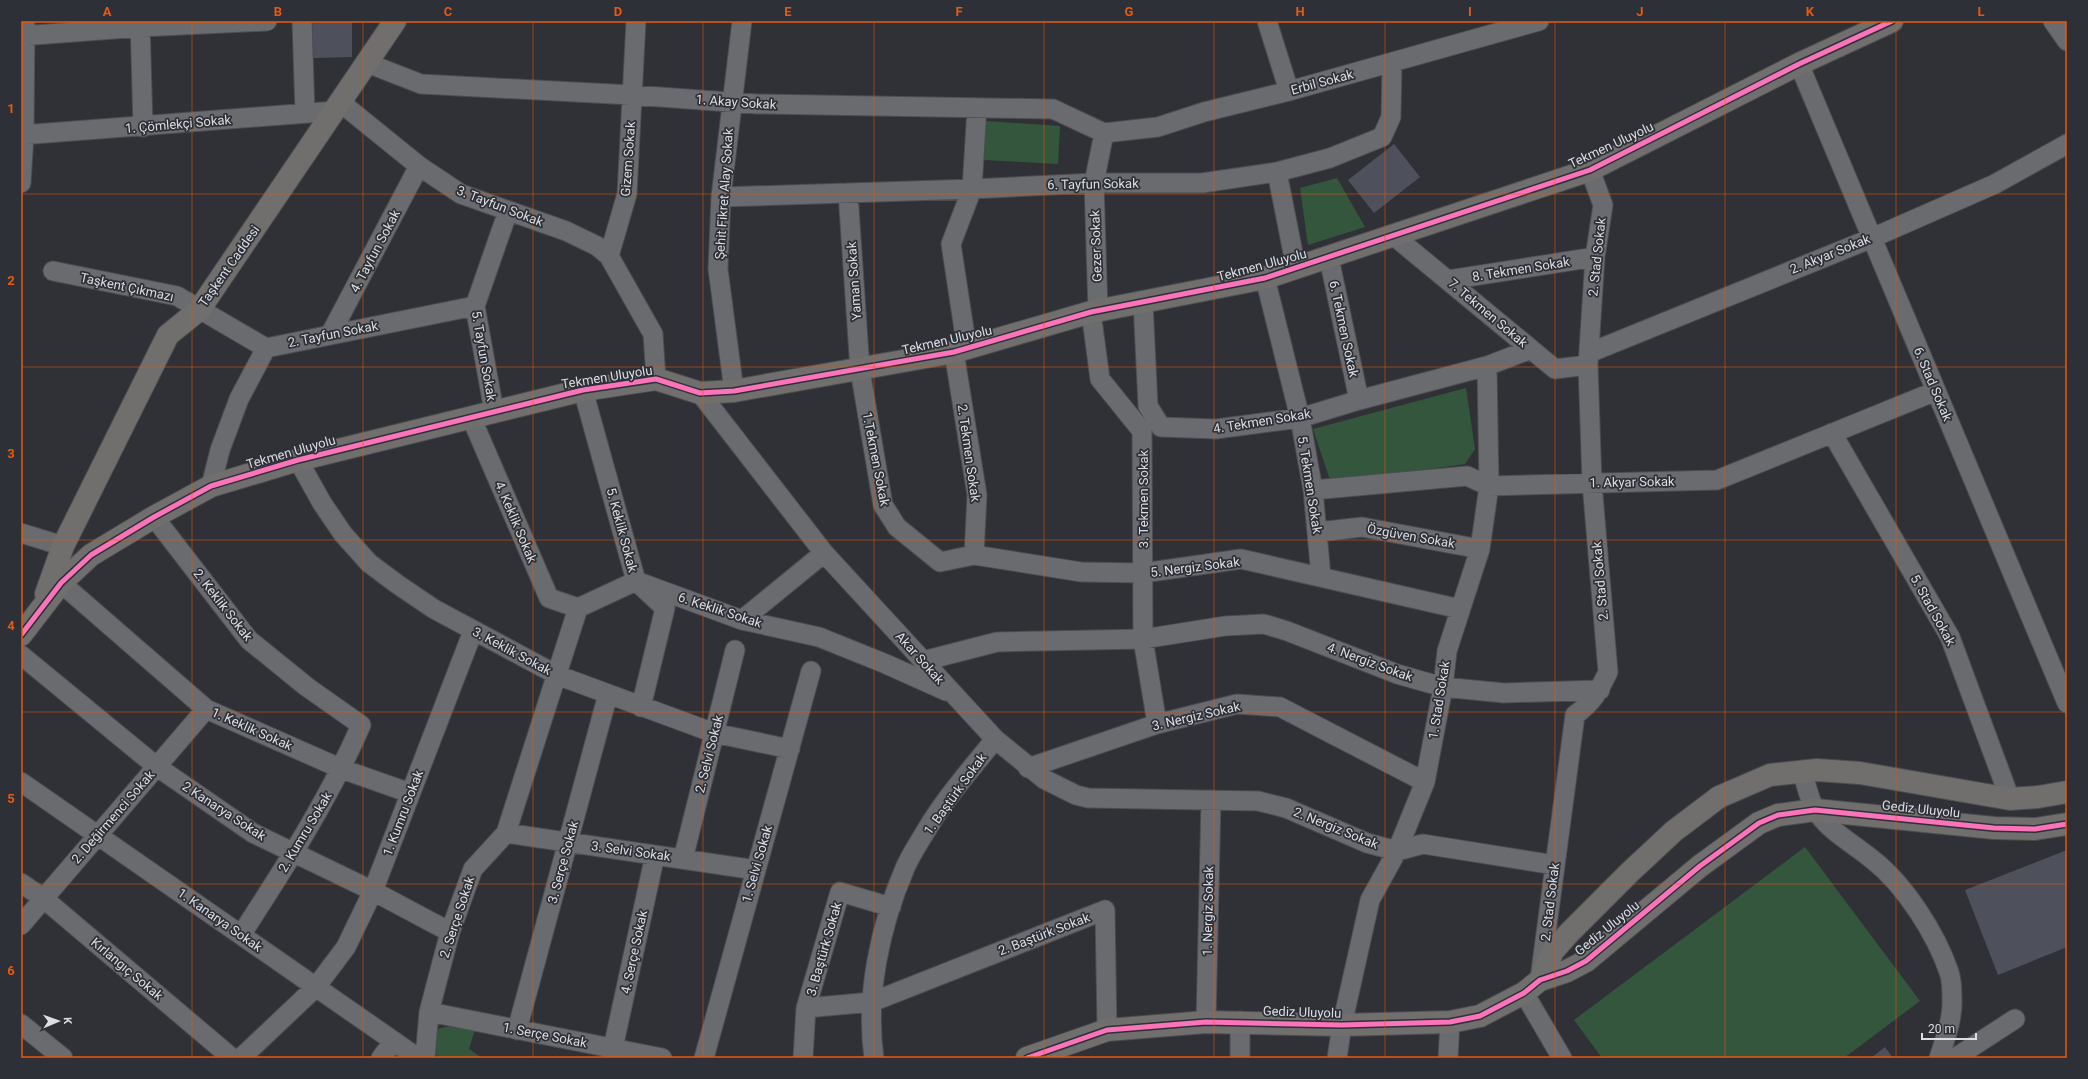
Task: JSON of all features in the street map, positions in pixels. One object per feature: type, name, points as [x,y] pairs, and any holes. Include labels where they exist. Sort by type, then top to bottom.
[{"type":"street","points":[[21,183],[24,31],[140,24],[267,21]]},
{"type":"street","points":[[302,21],[305,113]]},
{"type":"street","name":"Taşkent Caddesi","points":[[42,606],[63,546],[168,336],[199,310],[395,21]]},
{"type":"street","name":"Gizem Sokak","points":[[609,256],[627,194],[636,21]]},
{"type":"street","name":"Şehit Fikret Alay Sokak","points":[[734,391],[718,269],[721,197],[742,21]]},
{"type":"street","points":[[1267,21],[1289,91]]},
{"type":"street","name":"Erbil Sokak","points":[[1104,133],[1158,127],[1204,112],[1289,91],[1539,21]]},
{"type":"street","points":[[2053,21],[2067,41]]},
{"type":"street","name":"Tekmen Uluyolu","points":[[21,634],[61,583],[91,555],[154,517],[211,486],[298,460],[583,390],[656,379],[700,392],[734,391],[860,370],[960,350],[1094,312],[1265,278],[1329,258],[1590,170],[1881,23]]},
{"type":"street","points":[[140,24],[143,127]]},
{"type":"street","name":"1. Akay Sokak","points":[[367,63],[421,84],[632,95],[756,104],[1053,109],[1104,133]]},
{"type":"street","name":"6. Tayfun Sokak","points":[[721,197],[972,189],[1094,183],[1202,183],[1277,172],[1330,158],[1382,137],[1391,117],[1392,63]]},
{"type":"street","name":"6. Stad Sokak","points":[[1799,64],[2067,703]]},
{"type":"street","name":"1. Çömlekçi Sokak","points":[[23,135],[143,127],[305,113],[338,106]]},
{"type":"street","name":"3. Tayfun Sokak","points":[[338,106],[419,166],[461,194],[566,231],[597,246],[609,256]]},
{"type":"street","name":"2. Tekmen Sokak","points":[[974,555],[977,495],[960,350],[951,244],[972,189],[977,108]]},
{"type":"street","name":"Gezer Sokak","points":[[1094,312],[1094,183],[1104,133]]},
{"type":"street","name":"2. Akyar Sokak","points":[[1588,359],[1995,184],[2067,144]]},
{"type":"street","name":"4. Tayfun Sokak","points":[[330,335],[419,166]]},
{"type":"street","name":"2. Stad Sokak","points":[[1532,986],[1554,865],[1575,715],[1589,705],[1600,690],[1608,672],[1592,483],[1588,359],[1595,257],[1603,205],[1590,170]]},
{"type":"street","points":[[1277,172],[1296,268]]},
{"type":"street","name":"Yaman Sokak","points":[[848,193],[860,370]]},
{"type":"street","name":"5. Tayfun Sokak","points":[[494,411],[475,306],[508,211]]},
{"type":"street","name":"7. Tekmen Sokak","points":[[1394,236],[1555,369],[1588,359]]},
{"type":"street","points":[[609,256],[653,334],[656,379]]},
{"type":"street","name":"8. Tekmen Sokak","points":[[1448,280],[1595,257]]},
{"type":"street","name":"6. Tekmen Sokak","points":[[1329,258],[1359,400]]},
{"type":"street","name":"Taşkent Çıkmazı","points":[[53,271],[177,296],[199,310]]},
{"type":"street","name":"5. Tekmen Sokak","points":[[1265,278],[1300,418],[1313,490],[1322,576]]},
{"type":"street","name":"4. Tekmen Sokak","points":[[1143,302],[1148,406],[1161,427],[1216,429],[1300,418],[1359,400],[1487,366],[1530,348]]},
{"type":"street","name":"2. Tayfun Sokak","points":[[266,348],[475,306]]},
{"type":"street","points":[[199,310],[266,348],[239,399],[220,450],[211,486]]},
{"type":"street","name":"3. Tekmen Sokak","points":[[1094,312],[1100,379],[1142,431],[1143,639],[1157,724]]},
{"type":"street","name":"1. Stad Sokak","points":[[1337,1058],[1342,1025],[1370,900],[1397,851],[1425,782],[1443,687],[1447,651],[1480,549],[1489,486],[1487,366]]},
{"type":"street","name":"1.Tekmen Sokak","points":[[860,370],[883,505],[897,527],[940,562],[974,555]]},
{"type":"street","name":"5. Keklik Sokak","points":[[583,390],[636,581],[665,608],[641,707]]},
{"type":"street","name":"1. Akyar Sokak","points":[[1313,490],[1467,476],[1489,486],[1717,480],[1936,391]]},
{"type":"street","name":"Akar Sokak","points":[[700,392],[824,553],[952,694],[995,739],[1028,768],[1061,788],[1088,798],[1211,800]]},
{"type":"street","name":"4. Keklik Sokak","points":[[471,417],[549,598],[578,608]]},
{"type":"street","name":"5. Stad Sokak","points":[[1832,433],[1950,637],[2010,799]]},
{"type":"street","name":"3. Keklik Sokak","points":[[298,460],[322,503],[343,534],[369,563],[434,609],[557,675],[714,733],[790,749]]},
{"type":"street","name":"2. Keklik Sokak","points":[[154,517],[249,640],[307,687],[361,725]]},
{"type":"street","name":"Özgüven Sokak","points":[[1318,532],[1362,527],[1480,549]]},
{"type":"street","points":[[21,533],[63,546]]},
{"type":"street","points":[[742,620],[824,553]]},
{"type":"street","name":"5. Nergiz Sokak","points":[[974,555],[1081,572],[1143,573],[1241,559],[1322,576],[1460,609]]},
{"type":"street","points":[[557,675],[578,608],[636,581]]},
{"type":"street","name":"6. Keklik Sokak","points":[[636,581],[742,620],[819,637],[886,664],[952,694]]},
{"type":"street","name":"1. Keklik Sokak","points":[[61,583],[206,709],[342,769],[410,793]]},
{"type":"street","name":"4. Nergiz Sokak","points":[[923,661],[996,642],[1143,639],[1225,626],[1264,624],[1287,631],[1397,674],[1443,687],[1504,693],[1600,690]]},
{"type":"street","name":"1. Kumru Sokak","points":[[241,1058],[316,987],[346,947],[373,892],[473,631]]},
{"type":"street","name":"2. Selvi Sokak","points":[[683,859],[735,650]]},
{"type":"street","name":"2 Kanarya Sokak","points":[[21,655],[156,766],[253,833],[450,932]]},
{"type":"street","name":"1. Selvi Sokak","points":[[704,1058],[811,671]]},
{"type":"street","name":"2. Serçe Sokak","points":[[425,1058],[429,1012],[450,932],[473,870],[506,833],[557,675]]},
{"type":"street","name":"3. Serçe Sokak","points":[[518,1030],[608,694]]},
{"type":"street","name":"3. Nergiz Sokak","points":[[1028,768],[1157,724],[1237,704],[1280,707],[1425,782]]},
{"type":"street","name":"2. Değirmenci Sokak","points":[[21,925],[206,709]]},
{"type":"street","name":"2. Kumru Sokak","points":[[241,935],[293,854],[342,769],[361,725]]},
{"type":"street","name":"1. Baştürk Sokak","points":[[874,1058],[871,1040],[872,1002],[876,968],[891,907],[905,867],[933,820],[995,739]]},
{"type":"street","points":[[1802,771],[1815,810],[1831,828],[1874,861],[1897,883],[1920,914],[1940,949],[1950,973],[1953,1001],[1949,1027],[1939,1058]]},
{"type":"street","name":"Gediz Uluyolu","points":[[1532,986],[1553,951],[1569,933],[1630,872],[1674,831],[1719,797],[1770,775],[1802,771],[1860,773],[2010,799],[2038,798],[2067,792]]},
{"type":"street","name":"1. Kanarya Sokak","points":[[21,782],[418,1058]]},
{"type":"street","name":"2. Nergiz Sokak","points":[[1211,800],[1258,801],[1286,808],[1367,843],[1397,851],[1424,844],[1554,865]]},
{"type":"street","name":"1. Nergiz Sokak","points":[[1206,1022],[1211,800]]},
{"type":"street","name":"Gediz Uluyolu","points":[[1027,1058],[1108,1030],[1206,1022],[1240,1021],[1342,1025],[1450,1022],[1480,1016],[1532,986],[1586,961],[1700,866],[1759,823],[1778,814],[1815,810],[1994,828],[2035,829],[2067,824]]},
{"type":"street","name":"3. Selvi Sokak","points":[[506,833],[756,870]]},
{"type":"street","name":"4. Serçe Sokak","points":[[613,1048],[655,855]]},
{"type":"street","name":"Kırlangıç Sokak","points":[[21,883],[43,898],[232,1058]]},
{"type":"street","name":"3. Baştürk Sokak","points":[[803,1058],[806,1008],[840,892],[891,907]]},
{"type":"street","name":"2. Baştürk Sokak","points":[[872,1002],[1105,910],[1108,1030]]},
{"type":"street","points":[[1532,986],[1562,1058]]},
{"type":"street","points":[[806,1008],[872,1002]]},
{"type":"street","name":"1. Serçe Sokak","points":[[429,1012],[662,1058]]},
{"type":"street","points":[[1955,1058],[2015,1019]]},
{"type":"street","points":[[1240,1021],[1240,1058]]},
{"type":"street","points":[[1448,1058],[1450,1022]]},
{"type":"street","points":[[21,1024],[63,1058]]},
{"type":"street","points":[[381,1058],[394,1041]]},
{"type":"green space","points":[[986,121],[1060,126],[1058,164],[984,160]]},
{"type":"green space","points":[[1337,178],[1365,227],[1308,245],[1300,188]]},
{"type":"green space","points":[[1466,388],[1475,449],[1465,464],[1331,483],[1313,429]]},
{"type":"green space","points":[[1805,847],[1920,1001],[1844,1058],[1602,1058],[1574,1020]]},
{"type":"green space","points":[[456,1025],[476,1026],[469,1049],[482,1058],[441,1058],[432,1053],[436,1029]]},
{"type":"building","points":[[312,21],[352,21],[352,57],[313,58]]},
{"type":"building","points":[[1394,144],[1420,177],[1374,213],[1348,180]]},
{"type":"building","points":[[2067,850],[2067,947],[1998,975],[1965,890]]},
{"type":"building","points":[[1885,1047],[1893,1058],[1871,1058]]},
{"type":"cycle path","points":[[21,635],[61,583],[91,555],[154,517],[211,486],[298,460],[583,390],[656,379],[700,393],[734,391],[954,352],[1091,312],[1265,278],[1590,170],[1799,64],[1892,21]]},
{"type":"cycle path","points":[[1027,1058],[1107,1030],[1206,1022],[1342,1025],[1450,1022],[1480,1016],[1524,993],[1540,980],[1567,971],[1586,961],[1700,866],[1759,823],[1778,815],[1815,810],[1994,828],[2035,829],[2067,824]]}]
